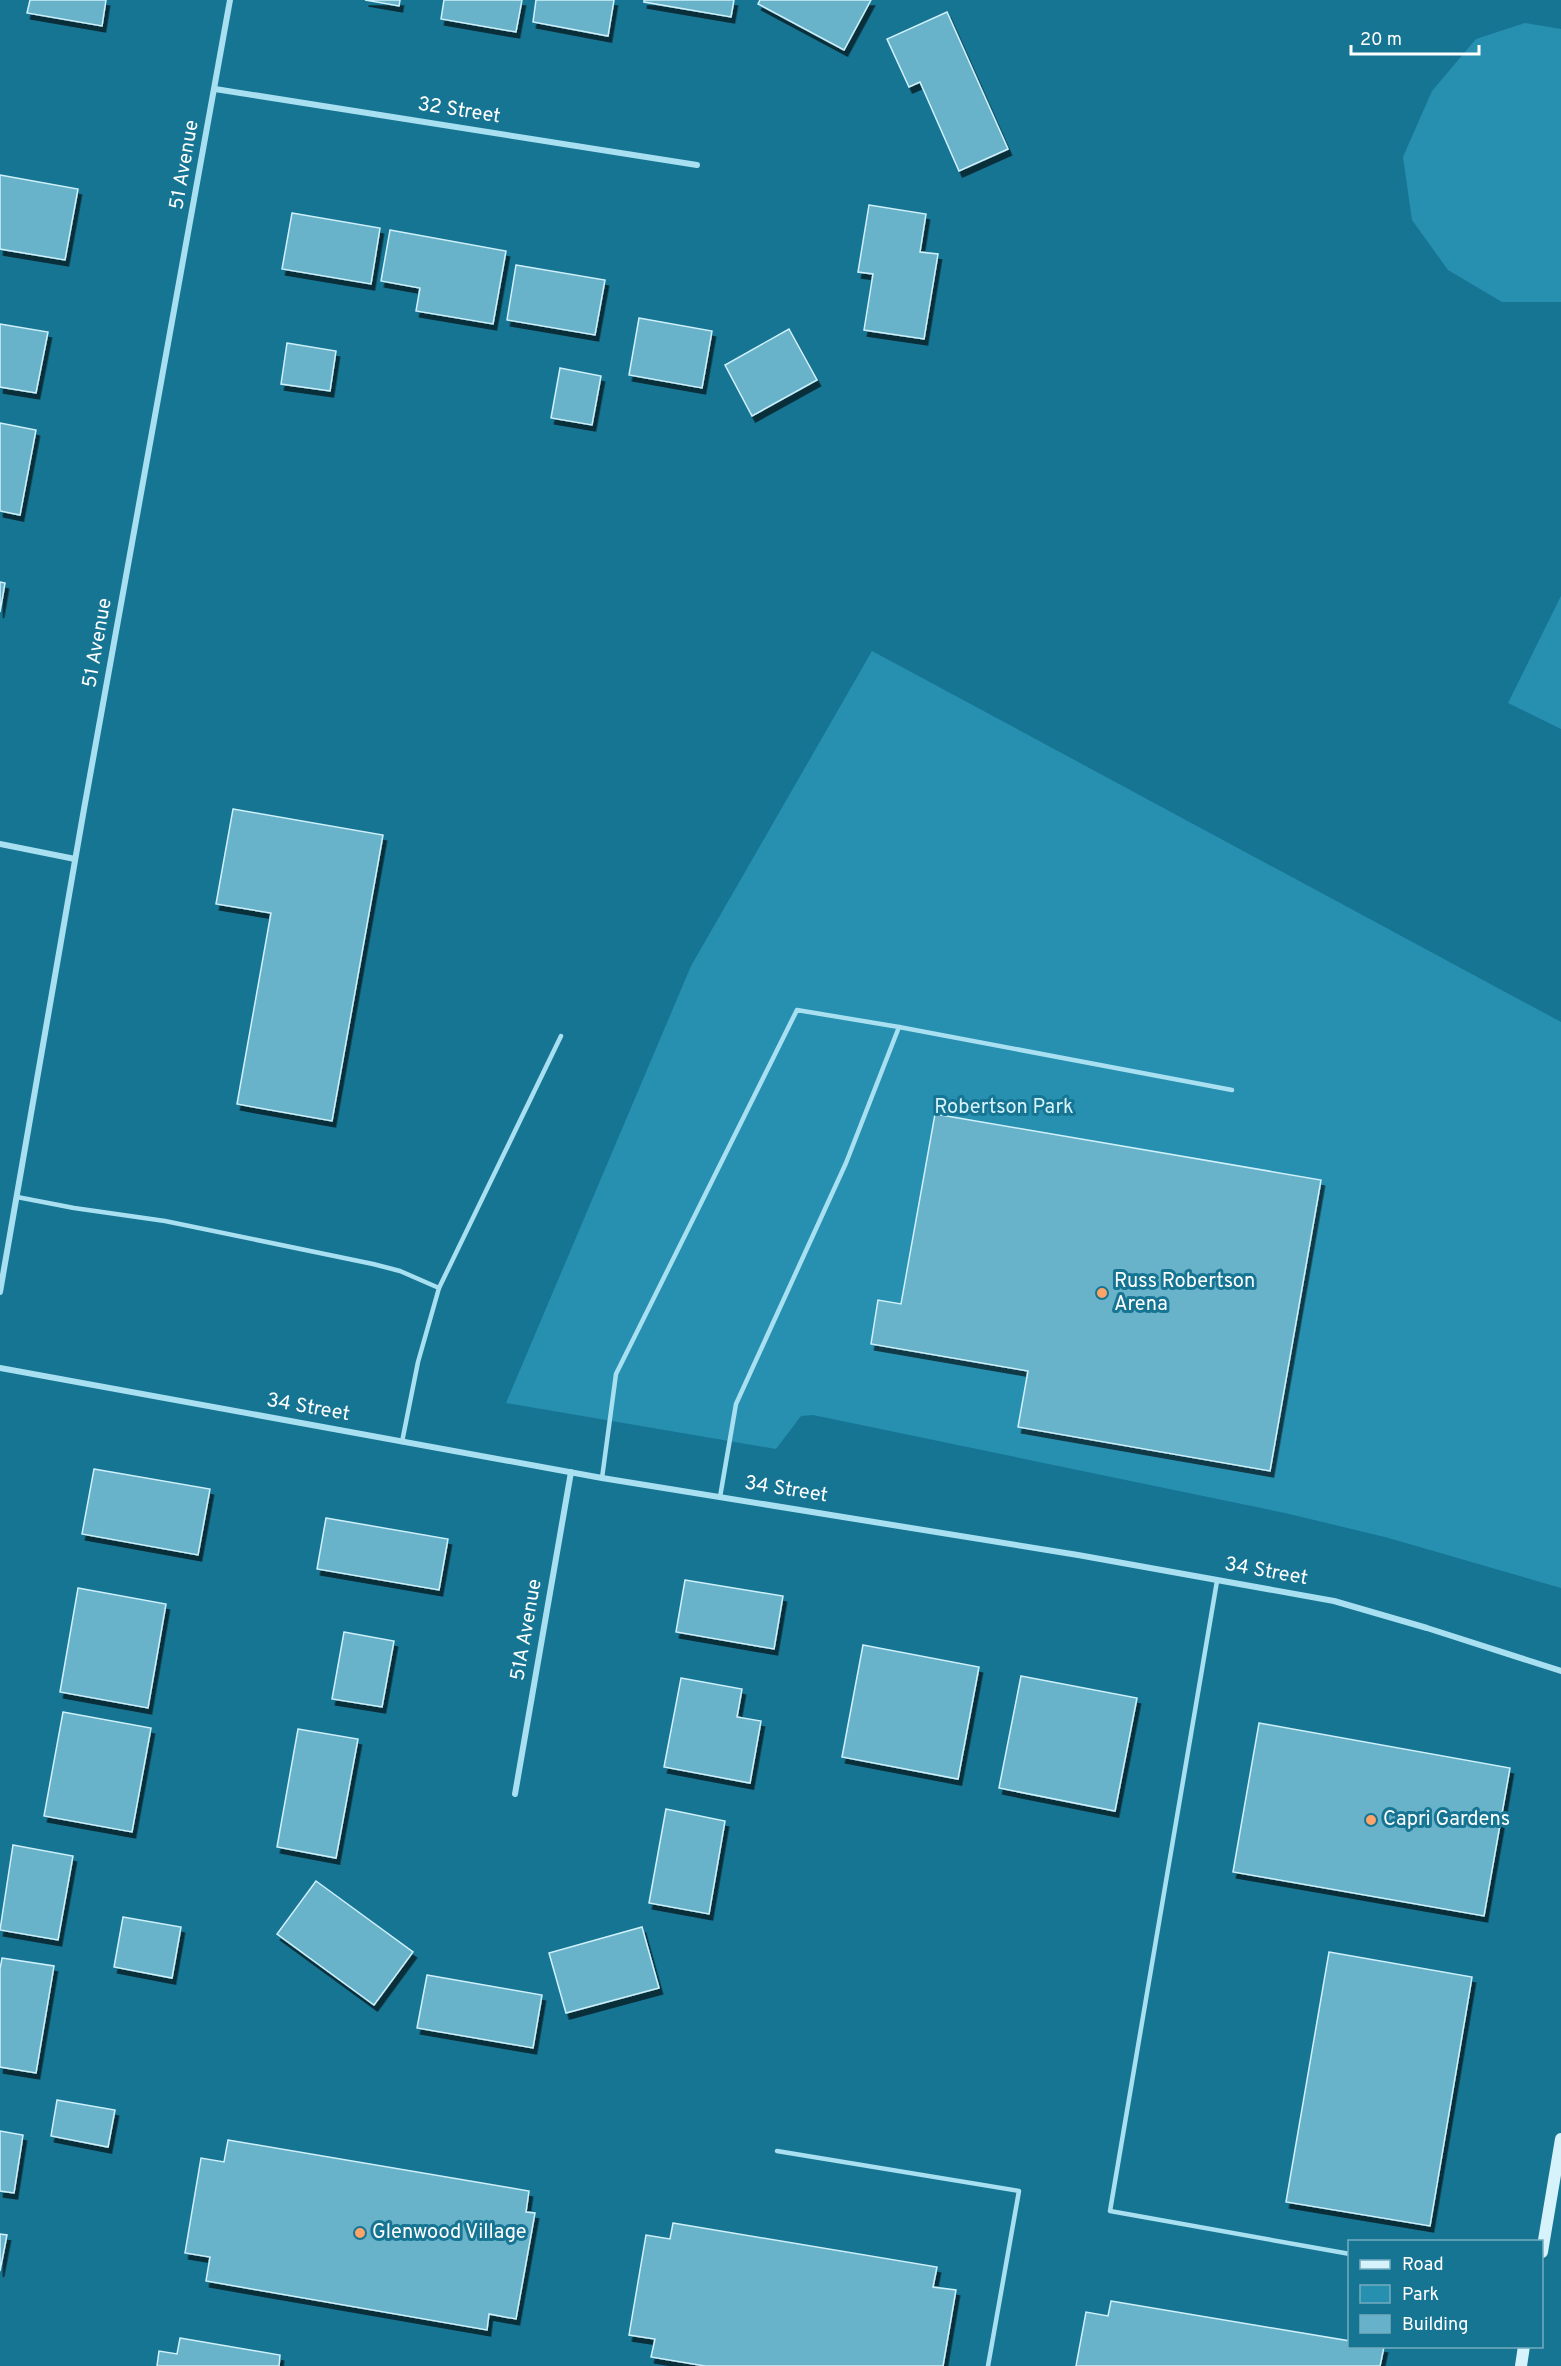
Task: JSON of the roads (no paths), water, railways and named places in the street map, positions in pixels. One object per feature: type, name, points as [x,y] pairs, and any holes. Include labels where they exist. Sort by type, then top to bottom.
[{"type":"street","name":"51 Avenue","points":[[0,1292],[75,859],[216,89],[230,0]]},
{"type":"street","name":"32 Street","points":[[216,89],[697,165]]},
{"type":"street","points":[[0,844],[75,859]]},
{"type":"street","name":"34 Street","points":[[0,1368],[602,1478],[1078,1555],[1334,1601],[1561,1671]]},
{"type":"street","name":"51A Avenue","points":[[515,1794],[571,1472]]},
{"type":"street","points":[[1543,2246],[1561,2139]]},
{"type":"street","points":[[1521,2366],[1524,2348]]},
{"type":"lane","points":[[602,1478],[616,1374],[797,1010],[1232,1090]]},
{"type":"lane","points":[[720,1497],[736,1404],[846,1163],[899,1027]]},
{"type":"lane","points":[[402,1442],[418,1362],[439,1288],[561,1036]]},
{"type":"lane","points":[[17,1197],[165,1221],[373,1264],[400,1271],[439,1288]]},
{"type":"lane","points":[[1217,1581],[1110,2211],[1182,2222],[1348,2254]]},
{"type":"lane","points":[[777,2151],[1019,2191],[988,2366]]},
{"type":"place","name":"Russ Robertson Arena","points":[[1102,1293]]},
{"type":"place","name":"Capri Gardens","points":[[1371,1820]]},
{"type":"place","name":"Glenwood Village","points":[[360,2233]]},
{"type":"park label","name":"Robertson Park","points":[[1004,1108]]}]
